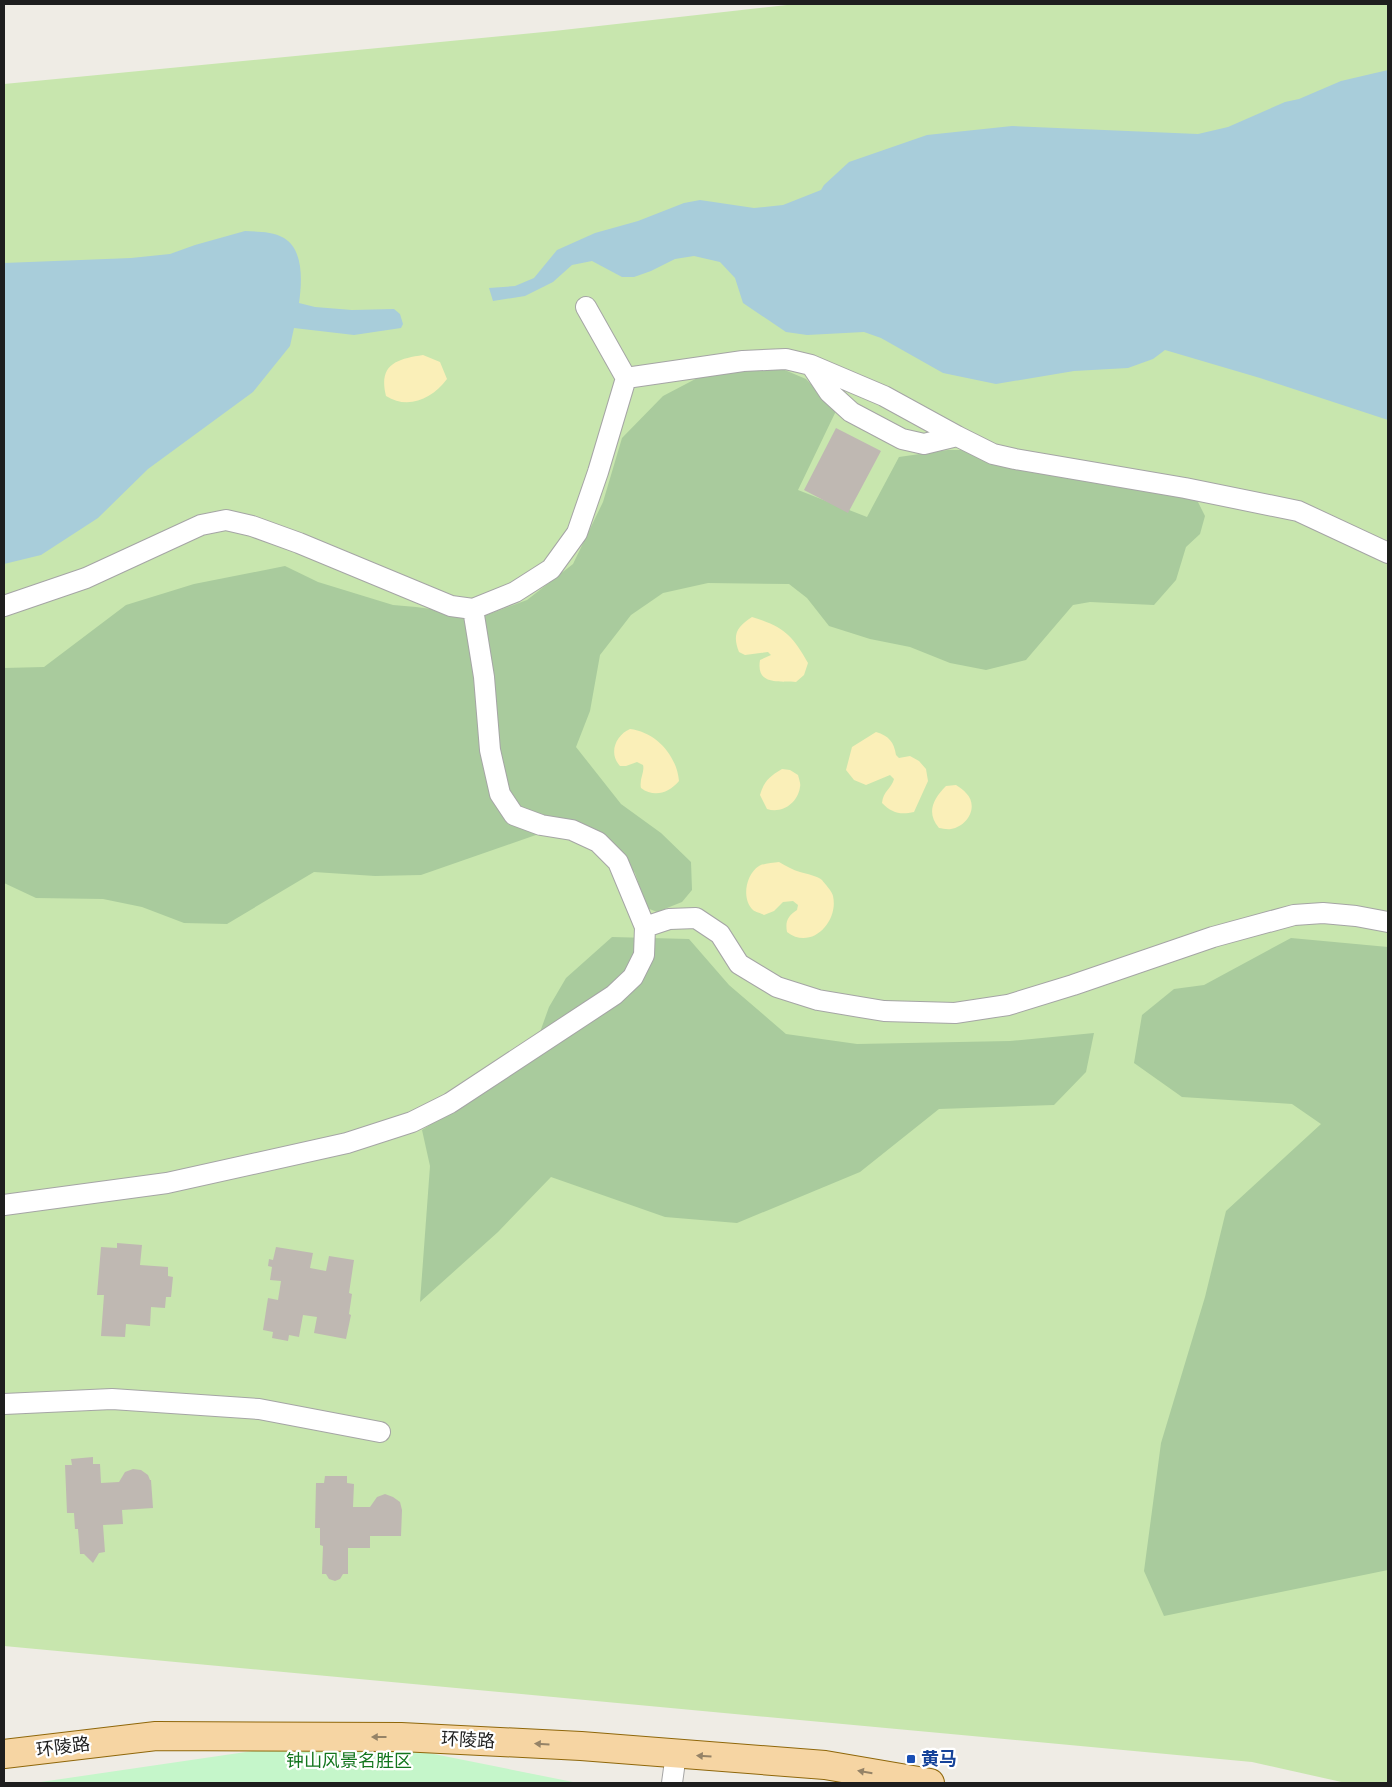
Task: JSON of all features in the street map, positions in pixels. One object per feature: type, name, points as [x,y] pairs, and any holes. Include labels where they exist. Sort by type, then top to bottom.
[{"type":"main road","name":"环陵路","points":[[4,1754],[156,1736],[401,1737],[582,1746],[824,1765],[930,1783]]},
{"type":"lane","points":[[4,606],[86,578],[201,525],[226,520],[252,526],[290,540],[451,606],[473,609],[515,592],[551,569],[577,533],[598,472],[626,378],[586,307]]},
{"type":"lane","points":[[626,378],[743,361],[786,359],[811,365],[884,396],[993,454],[1185,488],[1298,511],[1388,553]]},
{"type":"lane","points":[[811,365],[829,392],[850,412],[902,439],[924,444],[957,436]]},
{"type":"lane","points":[[4,1205],[167,1183],[347,1143],[412,1122],[450,1103],[614,995],[634,977],[644,954],[645,927],[618,862],[598,842],[572,830],[542,825],[514,815],[500,794],[490,750],[484,677],[473,609]]},
{"type":"lane","points":[[645,927],[669,919],[696,918],[720,934],[739,964],[778,987],[818,1000],[884,1011],[955,1013],[1008,1005],[1213,937],[1294,915],[1323,913],[1356,916],[1388,922]]},
{"type":"lane","points":[[4,1404],[112,1399],[249,1408],[380,1432]]},
{"type":"lane","points":[[672,1783],[676,1754]]},
{"type":"green space","points":[[796,4],[1388,4],[1388,1783],[1346,1783],[1252,1762],[4,1646],[4,84],[554,31]]},
{"type":"green space","points":[[780,368],[806,379],[836,411],[798,490],[867,517],[899,457],[948,450],[966,450],[1197,500],[1205,516],[1200,534],[1186,547],[1176,580],[1154,605],[1090,602],[1073,605],[1026,660],[986,670],[950,663],[910,647],[870,639],[829,626],[807,598],[789,584],[708,583],[663,593],[631,615],[600,655],[590,711],[576,747],[621,804],[661,833],[691,862],[692,890],[682,902],[657,912],[647,908],[635,873],[615,848],[573,822],[421,875],[375,876],[314,872],[227,924],[184,923],[142,907],[103,899],[36,898],[4,883],[4,668],[44,667],[126,605],[194,584],[285,566],[318,582],[393,605],[484,616],[527,600],[573,564],[603,502],[622,438],[663,396],[705,374]]},
{"type":"green space","points":[[612,937],[689,939],[729,985],[786,1034],[857,1044],[1010,1041],[1094,1033],[1086,1072],[1054,1105],[939,1109],[860,1172],[737,1223],[665,1217],[551,1177],[498,1232],[420,1302],[430,1166],[422,1130],[530,1060],[549,1007],[566,978]]},
{"type":"green space","points":[[1291,938],[1388,947],[1388,1570],[1164,1616],[1144,1571],[1161,1443],[1205,1297],[1226,1211],[1321,1124],[1292,1104],[1182,1097],[1134,1063],[1142,1015],[1174,989],[1204,985]]},
{"type":"green space","name":"钟山风景名胜区","points":[[349,1737],[578,1783],[34,1783]]},
{"type":"sand","points":[[423,355],[440,362],[447,379],[441,386],[427,397],[411,402],[394,400],[386,396],[384,385],[387,370],[398,361]]},
{"type":"sand","points":[[752,617],[772,624],[786,633],[797,645],[808,663],[804,675],[796,682],[769,680],[761,674],[760,660],[771,655],[768,652],[745,655],[739,652],[736,640],[737,632]]},
{"type":"sand","points":[[630,729],[639,731],[656,740],[669,754],[674,763],[679,781],[671,789],[661,793],[646,791],[641,788],[643,765],[637,762],[620,766],[616,761],[615,745],[621,735]]},
{"type":"sand","points":[[876,732],[890,740],[899,758],[910,756],[919,761],[926,769],[928,781],[914,812],[896,812],[882,803],[884,795],[894,779],[890,775],[866,785],[854,780],[846,770],[852,747]]},
{"type":"sand","points":[[782,769],[790,770],[798,775],[799,793],[793,802],[784,808],[778,810],[767,809],[760,795],[763,786],[768,779]]},
{"type":"sand","points":[[956,785],[970,798],[972,804],[970,815],[967,820],[957,827],[949,829],[939,828],[933,817],[933,806],[946,786]]},
{"type":"sand","points":[[779,862],[822,880],[833,896],[834,906],[832,915],[821,931],[814,936],[796,937],[787,932],[786,925],[788,919],[797,910],[798,905],[793,901],[783,902],[774,911],[764,915],[754,911],[749,905],[746,893],[751,875],[761,865]]},
{"type":"water","points":[[1388,70],[1388,420],[1260,378],[1165,350],[1153,359],[1128,368],[1074,371],[996,384],[943,373],[881,338],[864,332],[807,335],[786,332],[743,303],[735,278],[720,262],[694,256],[675,259],[634,277],[622,277],[592,261],[572,265],[553,282],[525,296],[493,301],[489,288],[515,286],[534,278],[557,250],[595,233],[638,221],[684,203],[700,200],[754,208],[783,205],[821,190],[849,162],[927,135],[1012,126],[1198,134],[1228,127],[1285,102],[1299,99],[1341,81]]},
{"type":"water","points":[[245,231],[275,234],[291,243],[300,267],[301,286],[299,303],[315,307],[352,310],[394,309],[400,314],[403,324],[401,328],[354,335],[294,328],[290,346],[253,392],[148,469],[98,518],[41,555],[4,564],[4,263],[131,258],[170,254]]},
{"type":"building","points":[[836,428],[881,451],[848,513],[804,490]]},
{"type":"building","points":[[117,1243],[142,1245],[140,1265],[168,1267],[168,1276],[173,1277],[171,1297],[166,1297],[165,1308],[151,1307],[150,1326],[126,1324],[125,1337],[101,1336],[104,1295],[97,1295],[101,1247],[117,1248]]},
{"type":"building","points":[[276,1247],[313,1253],[310,1268],[326,1271],[329,1256],[354,1260],[349,1293],[352,1294],[349,1314],[351,1315],[346,1339],[314,1333],[317,1317],[303,1315],[299,1337],[289,1335],[288,1341],[272,1338],[273,1332],[263,1330],[268,1298],[278,1300],[281,1281],[270,1280],[272,1267],[268,1266],[269,1259],[273,1260]]},
{"type":"building","points":[[93,1457],[93,1464],[100,1464],[101,1483],[119,1482],[125,1472],[133,1469],[141,1470],[148,1475],[151,1480],[153,1508],[122,1510],[123,1524],[103,1525],[105,1552],[99,1553],[93,1563],[84,1554],[80,1554],[78,1529],[75,1529],[74,1513],[67,1513],[65,1465],[72,1465],[71,1459]]},
{"type":"building","points":[[325,1476],[347,1476],[347,1483],[354,1484],[353,1507],[370,1507],[377,1497],[385,1494],[400,1502],[402,1510],[401,1536],[370,1536],[370,1548],[348,1548],[348,1574],[343,1574],[340,1579],[335,1581],[329,1579],[326,1574],[322,1574],[323,1546],[320,1545],[320,1528],[315,1528],[316,1483],[324,1483]]},
{"type":"place","name":"黄马","points":[[911,1759]]}]
